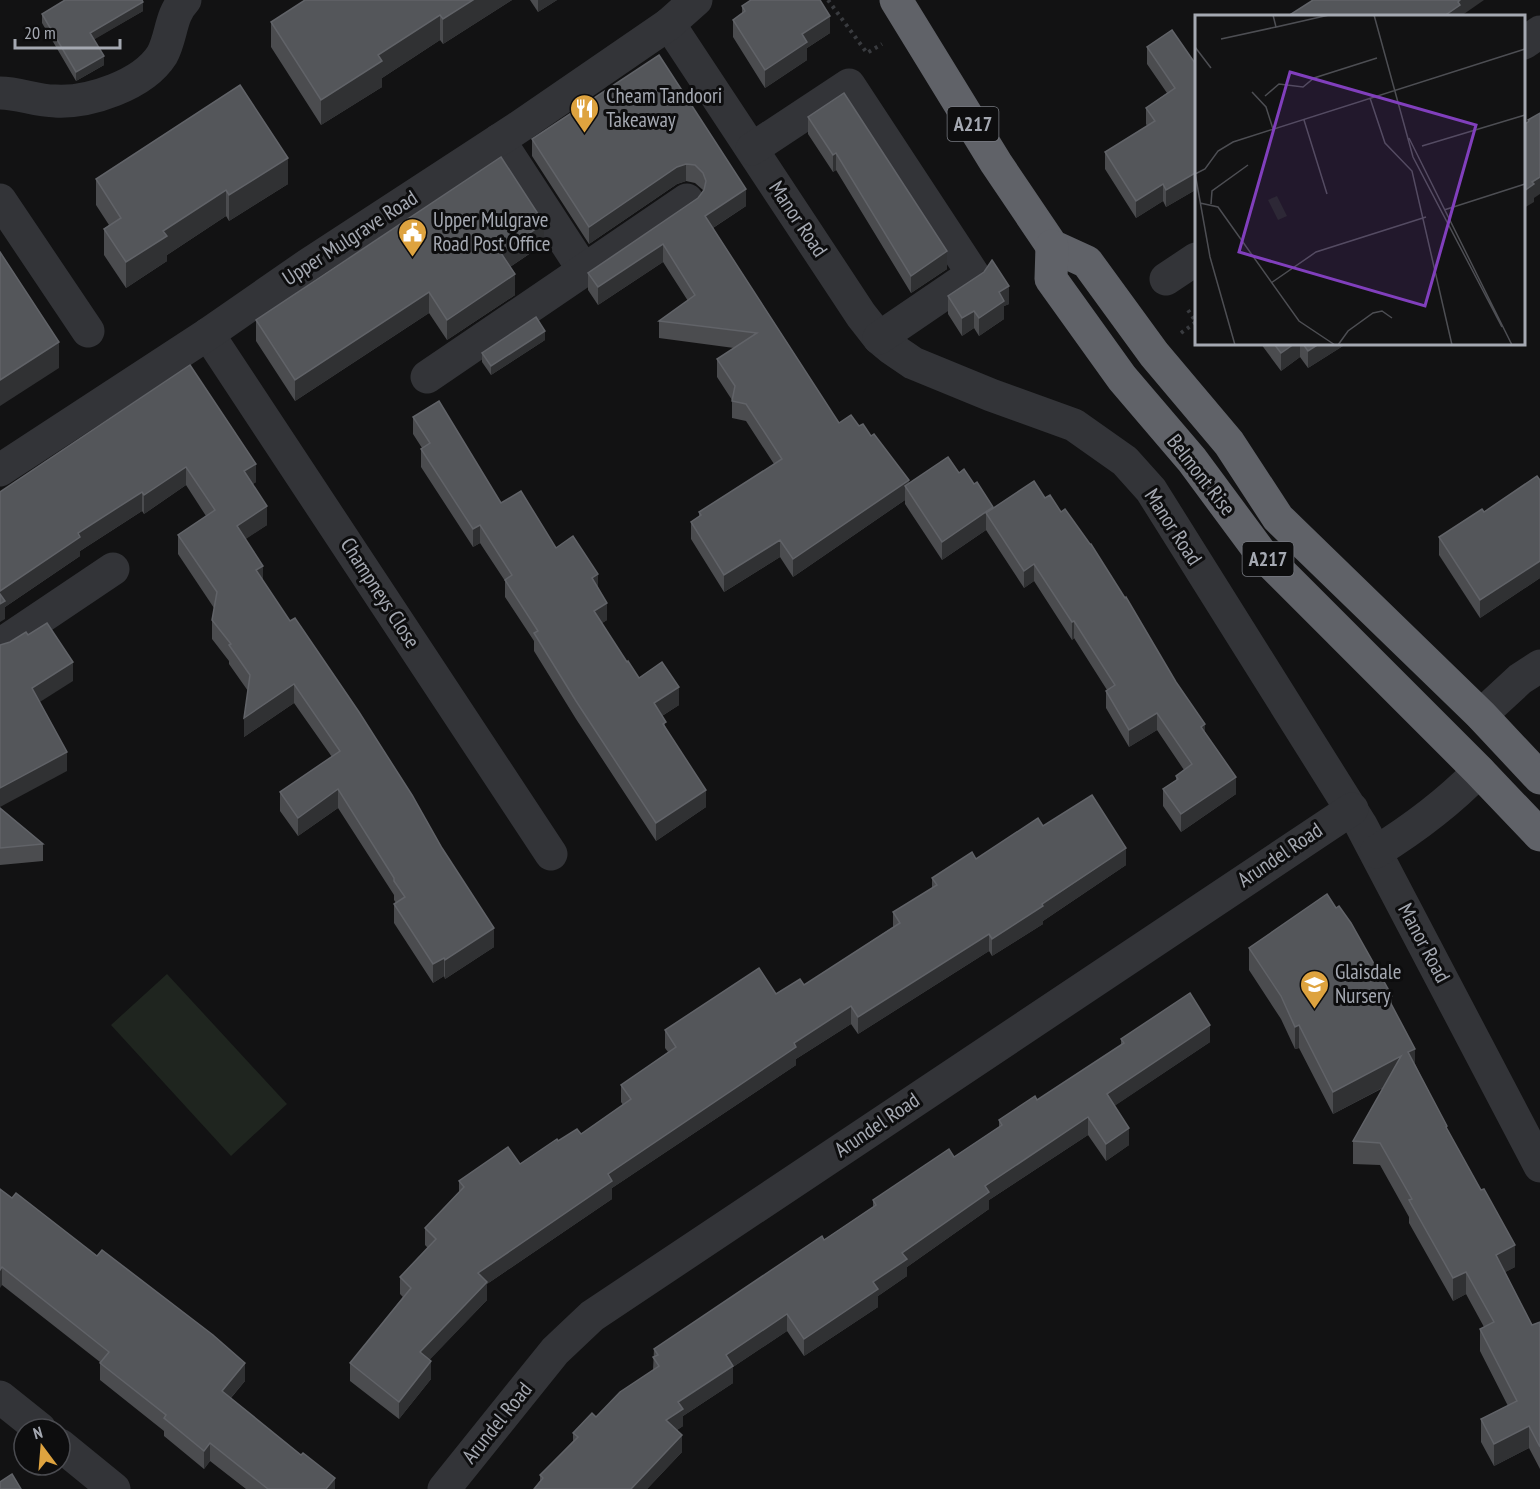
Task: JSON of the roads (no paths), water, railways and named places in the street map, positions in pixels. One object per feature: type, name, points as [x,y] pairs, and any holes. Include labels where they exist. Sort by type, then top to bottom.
[{"type":"highway","name":"A217","points":[[896,0],[996,162],[1052,246]]},
{"type":"highway","name":"Belmont Rise","points":[[1540,778],[1481,715],[1278,518],[1229,443],[1154,354],[1087,262],[1052,246],[1051,279],[1122,378],[1192,460],[1260,552],[1540,835]]},
{"type":"street","points":[[0,93],[15,93],[53,101],[76,101],[101,95],[126,84],[150,70],[162,54],[177,8],[185,0]]},
{"type":"street","name":"Upper Mulgrave Road","points":[[0,470],[499,140],[669,24],[696,0]]},
{"type":"street","name":"Manor Road","points":[[669,24],[861,315],[879,338],[913,363],[991,395],[1074,425],[1125,461],[1151,490],[1352,809],[1540,1166]]},
{"type":"street","points":[[1525,42],[1540,32]]},
{"type":"street","points":[[752,149],[849,85],[973,274],[879,338]]},
{"type":"street","points":[[499,140],[584,269]]},
{"type":"street","points":[[0,200],[88,331]]},
{"type":"street","points":[[427,377],[687,200]]},
{"type":"street","points":[[1166,279],[1195,260]]},
{"type":"street","name":"Champneys Close","points":[[208,334],[551,854]]},
{"type":"street","points":[[0,645],[112,569]]},
{"type":"street","points":[[1481,715],[1520,679],[1540,666]]},
{"type":"street","points":[[1376,852],[1453,796],[1479,771]]},
{"type":"street","name":"Arundel Road","points":[[444,1489],[555,1351],[592,1316],[1352,809]]},
{"type":"street","points":[[0,1397],[25,1417]]},
{"type":"street","points":[[72,1455],[114,1489]]},
{"type":"place","name":"Cheam Tandoori Takeaway","points":[[585,134]]},
{"type":"place","name":"Upper Mulgrave Road Post Office","points":[[412,258]]},
{"type":"place","name":"Glaisdale Nursery","points":[[1314,1010]]}]
